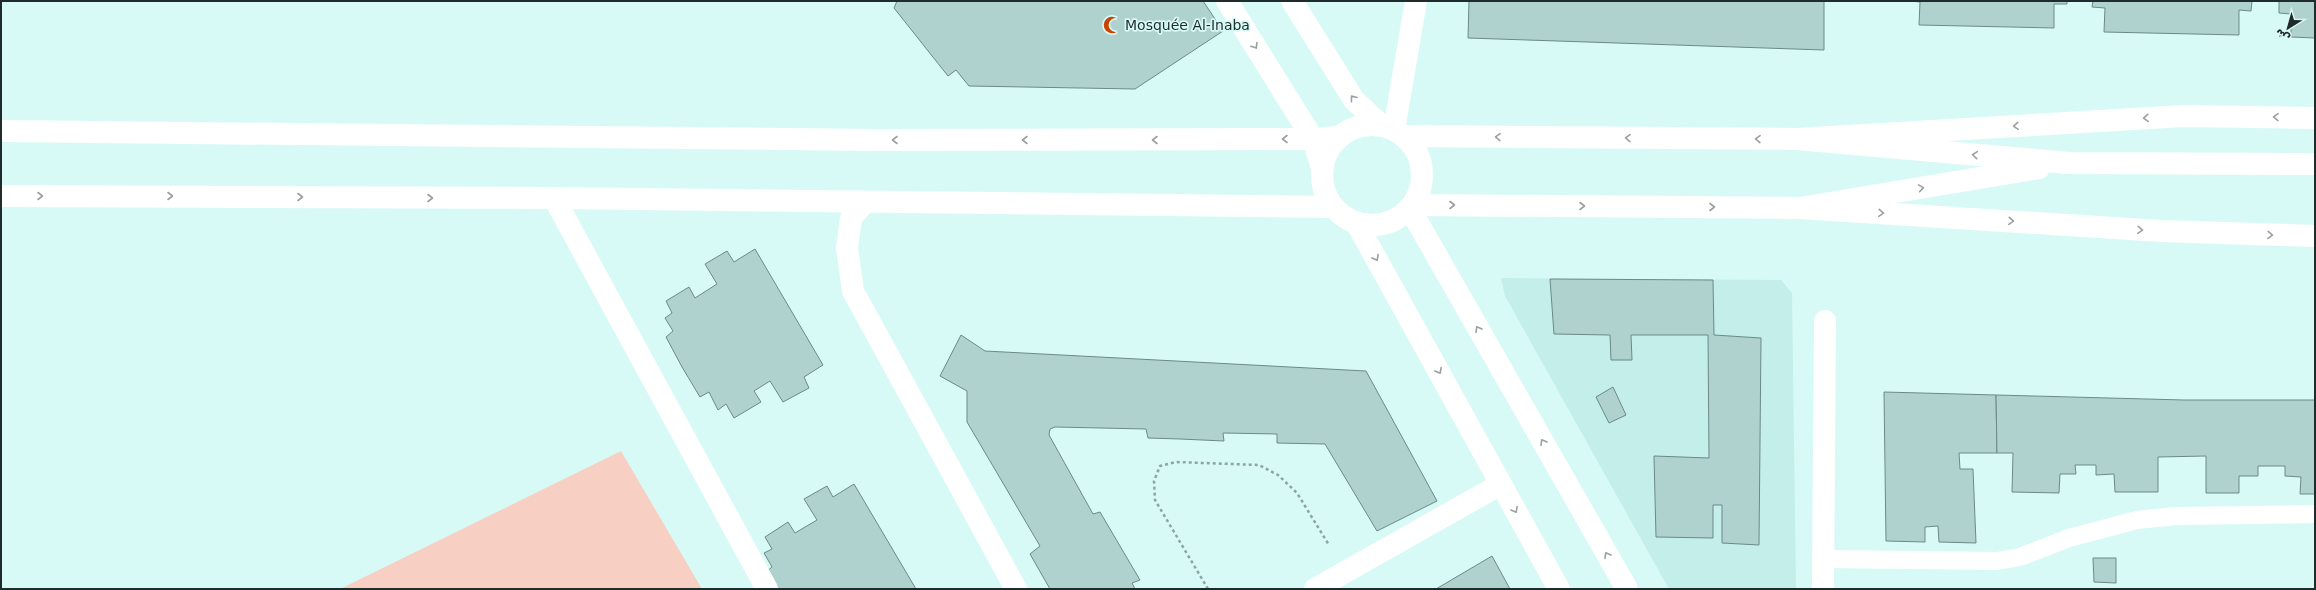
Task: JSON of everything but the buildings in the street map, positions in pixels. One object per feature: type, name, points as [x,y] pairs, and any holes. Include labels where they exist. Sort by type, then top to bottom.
[{"type":"main road","points":[[1227,1],[1313,139],[1322,168]]},
{"type":"main road","points":[[1292,1],[1354,100],[1393,130],[1416,150],[1422,168],[1422,187],[1412,207],[1398,219],[1385,224],[1371,226],[1357,224],[1344,217],[1333,208],[1326,196],[1322,182],[1322,168],[1327,151],[1338,137],[1351,129],[1365,125],[1393,130],[1797,139],[2069,163],[2315,164]]},
{"type":"main road","points":[[1393,130],[1416,1]]},
{"type":"main road","points":[[1797,139],[2184,116],[2315,118]]},
{"type":"main road","points":[[1,131],[875,140],[1313,139],[1338,137]]},
{"type":"main road","points":[[1800,208],[2069,163]]},
{"type":"main road","points":[[1,196],[554,198],[1333,208]]},
{"type":"main road","points":[[554,198],[767,589]]},
{"type":"main road","points":[[865,202],[851,218],[847,248],[854,291],[1016,589]]},
{"type":"main road","points":[[1412,207],[1800,208],[2161,231],[2315,236]]},
{"type":"main road","points":[[1412,207],[1627,589]]},
{"type":"main road","points":[[1357,224],[1560,589]]},
{"type":"main road","points":[[1823,589],[1825,321]]},
{"type":"main road","points":[[1316,589],[1501,484]]},
{"type":"lane","points":[[1824,560],[1997,561],[2020,557],[2062,540],[2137,520],[2176,516],[2315,514]]},
{"type":"path","points":[[1208,589],[1155,500],[1154,481],[1160,466],[1176,462],[1259,465],[1278,475],[1297,493],[1346,571]]},
{"type":"shaded area","points":[[1501,278],[1781,280],[1792,293],[1796,589],[1669,589],[1505,296]]},
{"type":"shaded area","points":[[621,451],[702,589],[340,589]]},
{"type":"place","name":"Mosquée Al-Inaba","points":[[1112,25]]}]
